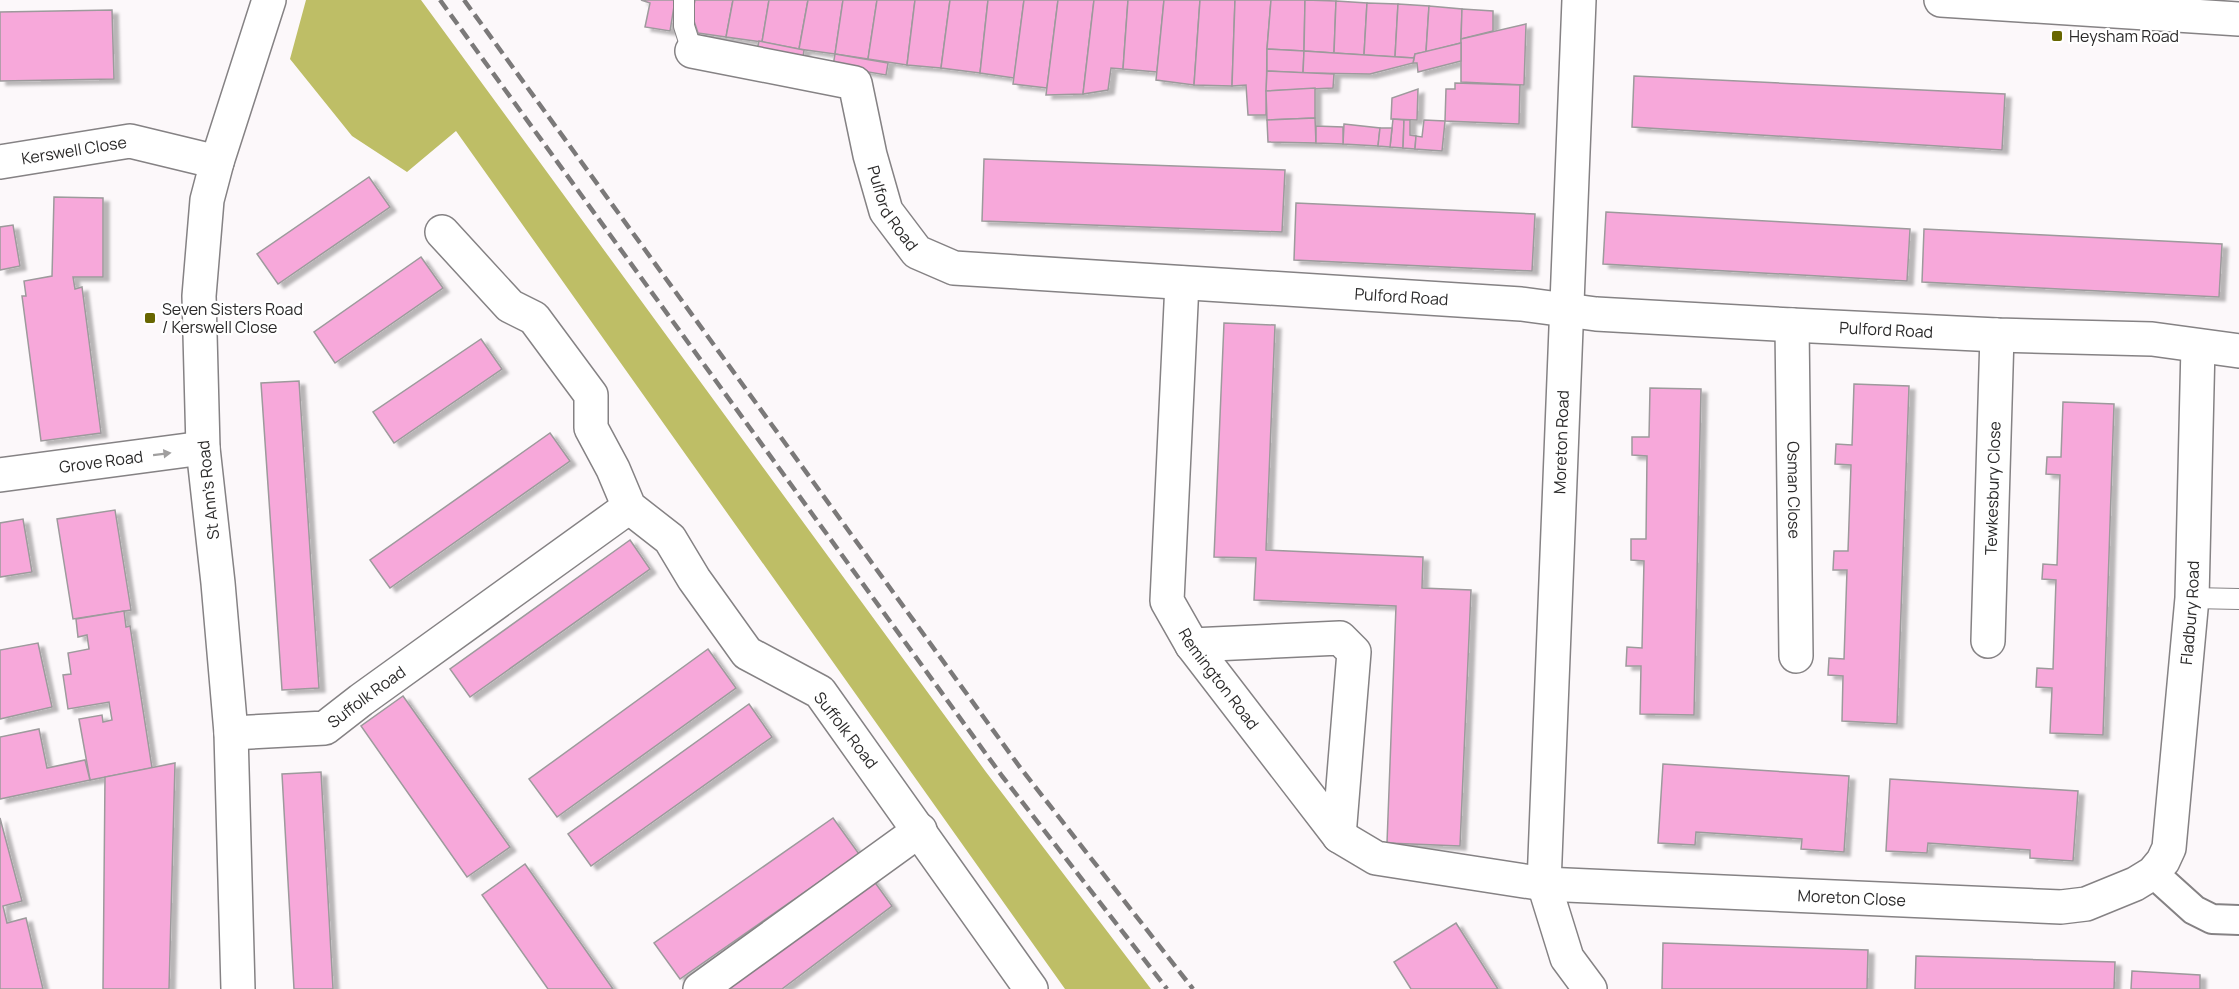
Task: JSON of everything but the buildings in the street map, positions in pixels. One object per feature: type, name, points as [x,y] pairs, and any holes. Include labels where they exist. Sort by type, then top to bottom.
[{"type":"main road","name":"St Ann's Road","points":[[238,989],[231,733],[203,448],[198,296],[207,200],[269,0]]},
{"type":"main road","name":"Moreton Road","points":[[1579,0],[1544,884],[1567,958],[1590,989]]},
{"type":"main road","points":[[1941,0],[2003,2],[2239,19]]},
{"type":"main road","name":"Pulford Road","points":[[692,51],[855,83],[870,154],[886,211],[917,252],[954,268],[1521,304],[1596,314],[1996,335],[2152,339],[2239,351]]},
{"type":"main road","name":"Kerswell Close","points":[[0,162],[130,141],[217,162]]},
{"type":"main road","name":"Suffolk Road","points":[[442,232],[510,306],[534,318],[591,395],[591,428],[613,469],[629,507],[670,539],[694,579],[747,653],[820,692],[1031,989]]},
{"type":"main road","name":"Remington Road","points":[[1182,283],[1167,601],[1192,645],[1339,836],[1376,858],[1544,884]]},
{"type":"main road","name":"Osman Close","points":[[1792,325],[1796,656]]},
{"type":"main road","name":"Tewkesbury Close","points":[[1988,641],[1996,335]]},
{"type":"main road","name":"Fladbury Road","points":[[2153,873],[2163,861],[2169,848],[2192,598],[2198,346]]},
{"type":"main road","name":"Grove Road","points":[[0,475],[203,448]]},
{"type":"main road","name":"Suffolk Road","points":[[231,733],[325,728],[629,507]]},
{"type":"main road","points":[[1192,645],[1340,638],[1354,652],[1339,836]]},
{"type":"main road","points":[[700,989],[920,830]]},
{"type":"main road","name":"Moreton Close","points":[[1544,884],[2061,907],[2086,904],[2134,884],[2153,873]]},
{"type":"street","points":[[2153,873],[2194,910],[2212,919],[2239,920]]},
{"type":"lane","points":[[684,0],[684,26],[692,51]]},
{"type":"lane","points":[[2192,598],[2239,599]]},
{"type":"shaded area","points":[[306,0],[421,0],[986,772],[1151,989],[1065,989],[456,131],[407,172],[352,136],[290,59]]},
{"type":"railway","points":[[440,0],[1002,776],[1167,989]]},
{"type":"railway","points":[[464,0],[1019,766],[1193,989]]},
{"type":"place","name":"Heysham Road","points":[[2057,36]]},
{"type":"place","name":"Seven Sisters Road / Kerswell Close","points":[[150,318]]}]
